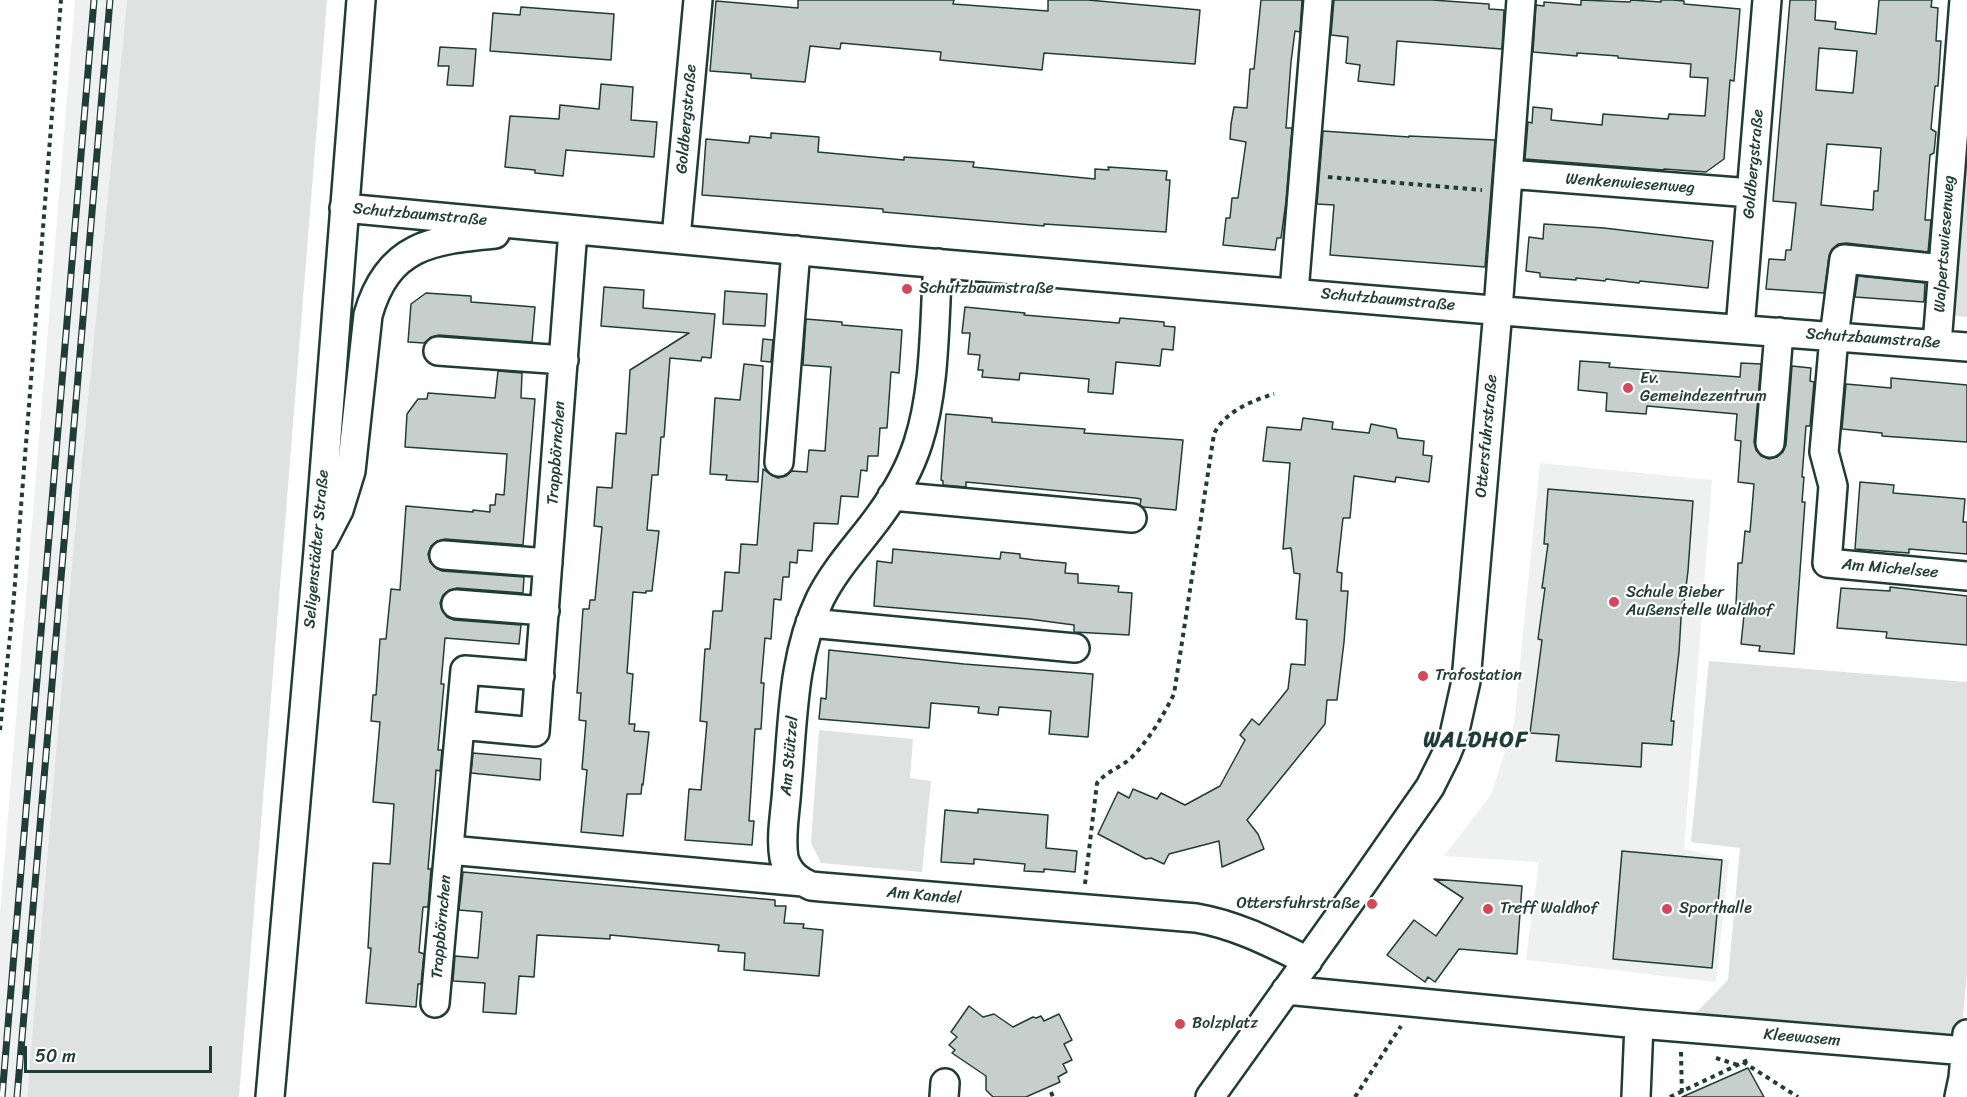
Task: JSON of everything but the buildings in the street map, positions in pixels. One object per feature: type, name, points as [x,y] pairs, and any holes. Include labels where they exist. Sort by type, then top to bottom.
[{"type":"street","name":"Seligenstädter Straße","points":[[270,1097],[318,551],[361,0]]},
{"type":"street","name":"Goldbergstraße","points":[[676,238],[698,0]]},
{"type":"street","points":[[1311,300],[1304,174],[1318,0]]},
{"type":"street","points":[[1498,310],[1521,0]]},
{"type":"street","name":"Goldbergstraße","points":[[1740,329],[1767,0]]},
{"type":"street","name":"Walpertswiesenweg","points":[[1937,344],[1942,269],[1960,143],[1965,4]]},
{"type":"street","name":"Wenkenwiesenweg","points":[[1507,183],[1751,193]]},
{"type":"street","name":"Schutzbaumstraße","points":[[344,208],[1311,300],[1498,310],[1967,347]]},
{"type":"street","points":[[318,551],[339,510],[351,471],[368,315],[374,293],[382,277],[396,263],[433,242],[471,236],[566,229]]},
{"type":"street","name":"Trappbörnchen","points":[[460,725],[535,732],[564,360],[566,229]]},
{"type":"street","points":[[779,462],[796,250]]},
{"type":"street","points":[[1834,336],[1844,259],[1942,269]]},
{"type":"street","name":"Am Stützel","points":[[803,882],[796,878],[787,865],[783,837],[796,677],[810,623],[833,576],[892,496],[910,463],[925,422],[938,263]]},
{"type":"street","name":"Ottersfuhrstraße","points":[[1210,1097],[1430,787],[1446,755],[1456,727],[1466,681],[1498,310]]},
{"type":"street","points":[[1770,443],[1779,332]]},
{"type":"street","name":"Am Michelsee","points":[[1834,336],[1824,452],[1833,486],[1827,563],[1967,576]]},
{"type":"street","points":[[438,351],[564,360]]},
{"type":"street","points":[[892,496],[1131,518]]},
{"type":"street","points":[[444,555],[548,563]]},
{"type":"street","points":[[456,604],[545,611]]},
{"type":"street","points":[[810,623],[1075,648]]},
{"type":"street","name":"Trappbörnchen","points":[[435,1003],[465,670],[540,676]]},
{"type":"street","name":"Am Kandel","points":[[449,850],[803,882],[821,887],[1196,918],[1219,922],[1256,936],[1308,961]]},
{"type":"street","name":"Kleewasem","points":[[1286,990],[1639,1024],[1966,1045]]},
{"type":"street","points":[[1636,1097],[1639,1024]]},
{"type":"street","points":[[1959,1097],[1964,1078],[1966,1045]]},
{"type":"path","points":[[0,730],[14,596],[61,0]]},
{"type":"path","points":[[1304,174],[1507,183]]},
{"type":"path","points":[[1082,909],[1097,783],[1105,773],[1119,768],[1138,750],[1164,714],[1174,694],[1214,434],[1218,425],[1235,412],[1255,400],[1274,394]]},
{"type":"path","points":[[1355,1097],[1416,1003]]},
{"type":"path","points":[[1681,1027],[1681,1095]]},
{"type":"path","points":[[1670,1097],[1681,1095],[1754,1057]]},
{"type":"path","points":[[1743,1062],[1798,1097]]},
{"type":"shaded area","points":[[75,0],[127,0],[72,563],[27,1097],[0,1097],[0,914]]},
{"type":"shaded area","points":[[127,0],[327,0],[239,1097],[27,1097],[72,563]]},
{"type":"shaded area","points":[[1961,154],[1967,155],[1967,317],[1948,315]]},
{"type":"shaded area","name":"Schule Bieber Außenstelle Waldhof","points":[[1540,463],[1712,480],[1684,849],[1729,860],[1716,982],[1526,960],[1539,862],[1444,856],[1491,795],[1514,724]]},
{"type":"shaded area","points":[[1709,661],[1967,682],[1967,974],[1961,1036],[1691,1018],[1728,980],[1740,848],[1691,842]]},
{"type":"shaded area","points":[[819,730],[913,739],[910,778],[931,781],[922,872],[821,863],[811,843]]},
{"type":"railway","points":[[2,1097],[94,0]]},
{"type":"railway","points":[[17,1097],[110,0]]},
{"type":"place","name":"Schutzbaumstraße","points":[[907,289]]},
{"type":"place","name":"Ev. Gemeindezentrum","points":[[1628,388]]},
{"type":"place","name":"Schule Bieber Außenstelle Waldhof","points":[[1614,602]]},
{"type":"place","name":"Trafostation","points":[[1423,676]]},
{"type":"place","name":"Ottersfuhrstraße","points":[[1372,904]]},
{"type":"place","name":"Treff Waldhof","points":[[1488,909]]},
{"type":"place","name":"Sporthalle","points":[[1667,909]]},
{"type":"place","name":"Bolzplatz","points":[[1180,1024]]},
{"type":"district","name":"WALDHOF","points":[[1476,741]]}]
